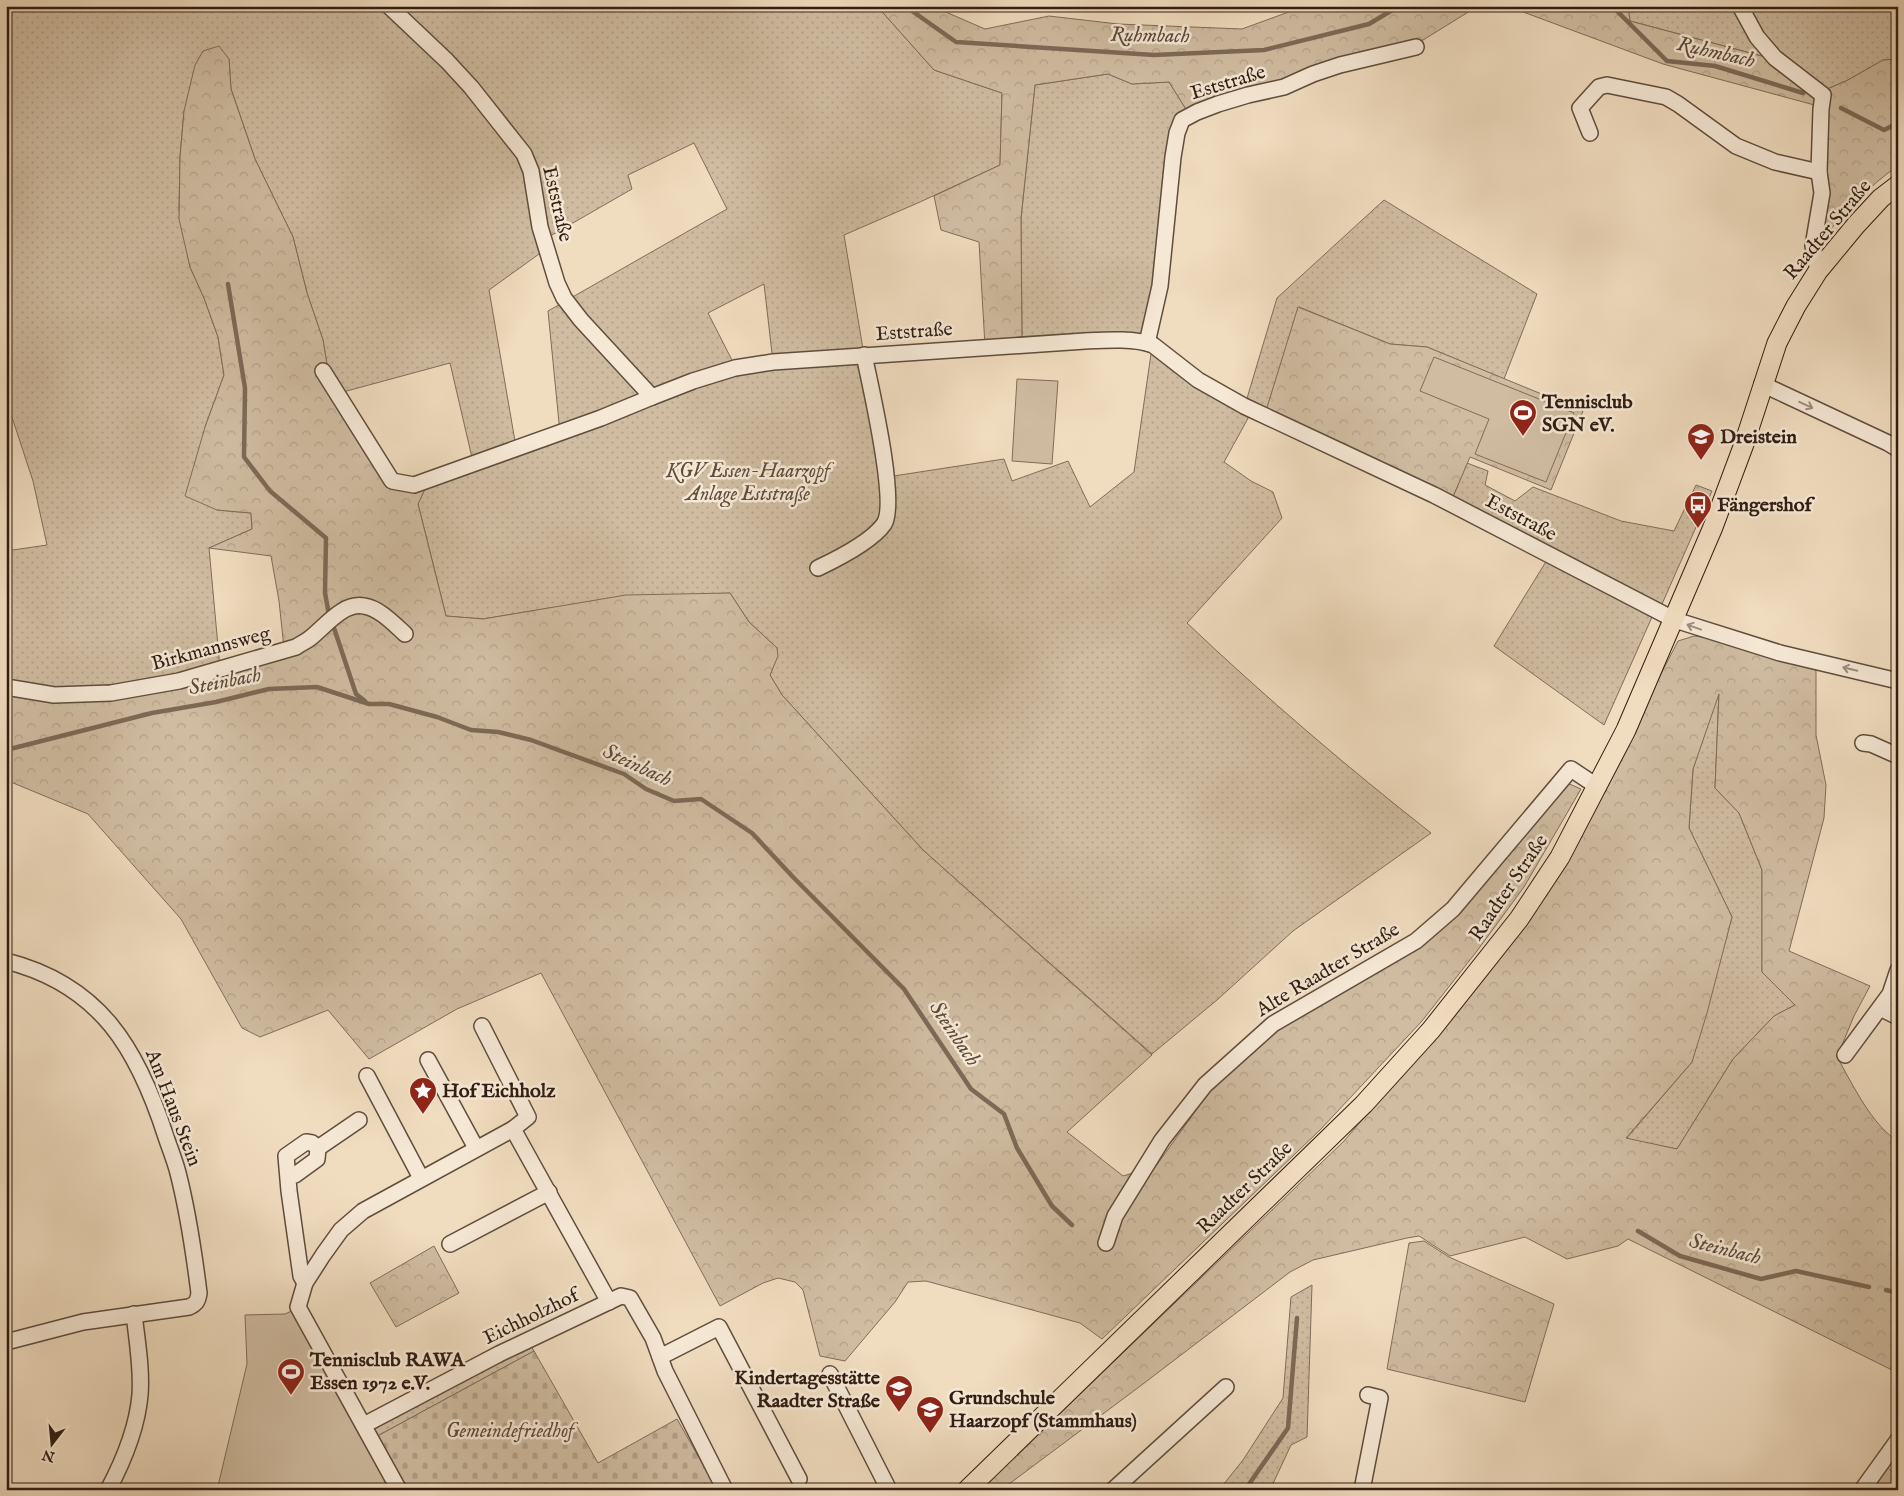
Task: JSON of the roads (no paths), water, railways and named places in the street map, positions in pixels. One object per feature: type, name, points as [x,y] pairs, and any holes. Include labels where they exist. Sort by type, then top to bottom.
[{"type":"main road","name":"Raadter Straße","points":[[967,1490],[1364,1104],[1425,1037],[1520,919],[1560,857],[1626,730],[1714,527],[1744,444],[1762,384],[1781,335],[1796,306],[1818,271],[1881,198],[1898,185]]},
{"type":"street","name":"Eststraße","points":[[389,6],[447,61],[471,87],[524,154],[531,171],[540,228],[557,283],[564,298],[580,320],[652,397]]},
{"type":"street","points":[[1740,6],[1758,37],[1775,58],[1824,94],[1821,109],[1819,172],[1822,193],[1813,246],[1818,271]]},
{"type":"street","name":"Eststraße","points":[[1147,342],[1160,286],[1173,157],[1177,133],[1182,120],[1218,104],[1284,87],[1340,65],[1379,54],[1416,47]]},
{"type":"street","points":[[1590,133],[1580,108],[1599,87],[1608,85],[1666,98],[1678,104],[1736,146],[1775,162],[1819,172]]},
{"type":"street","name":"Eststraße","points":[[323,371],[392,481],[414,485],[601,418],[693,381],[735,368],[773,362],[1085,341],[1147,342],[1198,380],[1244,406],[1434,495],[1675,620],[1780,653],[1898,681]]},
{"type":"street","name":"Eststraße","points":[[818,568],[874,534],[884,523],[888,512],[889,497],[886,473],[864,355]]},
{"type":"street","points":[[1762,384],[1898,449]]},
{"type":"street","name":"Birkmannsweg","points":[[6,687],[54,694],[111,693],[179,681],[296,647],[345,610],[356,606],[364,606],[376,611],[405,634]]},
{"type":"street","points":[[1863,743],[1871,744],[1898,756]]},
{"type":"street","name":"Alte Raadter Straße","points":[[1106,1243],[1115,1216],[1162,1140],[1205,1086],[1273,1024],[1416,941],[1453,909],[1570,769],[1598,787]]},
{"type":"street","name":"Am Haus Stein","points":[[6,961],[47,975],[86,999],[113,1027],[132,1054],[159,1116],[178,1172],[192,1238],[199,1299],[189,1307],[134,1314]]},
{"type":"street","points":[[1845,1056],[1890,994],[1898,970]]},
{"type":"street","points":[[1880,1008],[1898,1017]]},
{"type":"street","points":[[399,1490],[298,1307],[305,1283],[341,1230],[364,1211],[513,1129],[528,1117],[482,1026]]},
{"type":"street","points":[[428,1060],[476,1148]]},
{"type":"street","points":[[367,1076],[421,1178]]},
{"type":"street","points":[[318,1148],[359,1120]]},
{"type":"street","name":"Eichholzhof","points":[[513,1129],[609,1302]]},
{"type":"street","points":[[305,1283],[301,1276],[286,1156],[306,1142],[312,1143],[318,1148]]},
{"type":"street","points":[[288,1176],[295,1175],[317,1159],[318,1148]]},
{"type":"street","points":[[450,1244],[549,1192]]},
{"type":"street","name":"Eichholzhof","points":[[364,1425],[499,1354],[621,1296],[630,1298],[653,1338],[660,1357],[725,1490]]},
{"type":"street","points":[[6,1342],[83,1322],[134,1314],[140,1367],[140,1395],[134,1430],[123,1462],[108,1490]]},
{"type":"street","points":[[660,1357],[719,1326],[799,1479]]},
{"type":"street","points":[[830,1374],[889,1490]]},
{"type":"street","points":[[1113,1490],[1226,1387]]},
{"type":"street","points":[[1362,1490],[1380,1398],[1368,1395]]},
{"type":"street","points":[[1862,1490],[1898,1440]]},
{"type":"waterway","name":"Ruhmbach","points":[[905,6],[956,42],[1154,55],[1264,50],[1369,24],[1399,6]]},
{"type":"waterway","name":"Ruhmbach","points":[[1612,6],[1667,61],[1715,66],[1803,93]]},
{"type":"waterway","name":"Ruhmbach","points":[[1841,108],[1884,130],[1898,123]]},
{"type":"waterway","points":[[228,284],[245,388],[244,457],[270,491],[326,538],[325,593],[329,615]]},
{"type":"waterway","points":[[332,622],[356,694],[365,701]]},
{"type":"waterway","name":"Steinbach","points":[[6,750],[152,713],[216,702],[269,689],[317,687],[369,704],[389,704],[437,717],[471,730],[498,732],[531,740],[624,774],[646,789],[674,801],[701,799],[752,833],[904,989],[971,1089],[1004,1114],[1017,1148],[1052,1206],[1072,1225]]},
{"type":"waterway","name":"Steinbach","points":[[1638,1231],[1680,1256],[1761,1279],[1796,1271],[1869,1287]]},
{"type":"waterway","name":"Steinbach","points":[[1886,1290],[1898,1293]]},
{"type":"waterway","points":[[1245,1490],[1288,1428],[1297,1318]]},
{"type":"place","name":"Tennisclub SGN eV.","points":[[1523,437]]},
{"type":"place","name":"Dreistein","points":[[1701,461]]},
{"type":"place","name":"Fängershof","points":[[1698,529]]},
{"type":"place","name":"Hof Eichholz","points":[[423,1115]]},
{"type":"place","name":"Tennisclub RAWA Essen 1972 e.V.","points":[[291,1396]]},
{"type":"place","name":"Kindertagesstätte Raadter Straße","points":[[899,1413]]},
{"type":"place","name":"Grundschule Haarzopf (Stammhaus)","points":[[930,1434]]},
{"type":"park label","name":"KGV Essen-Haarzopf Anlage Eststraße","points":[[748,482]]},
{"type":"park label","name":"Gemeindefriedhof","points":[[510,1431]]}]
